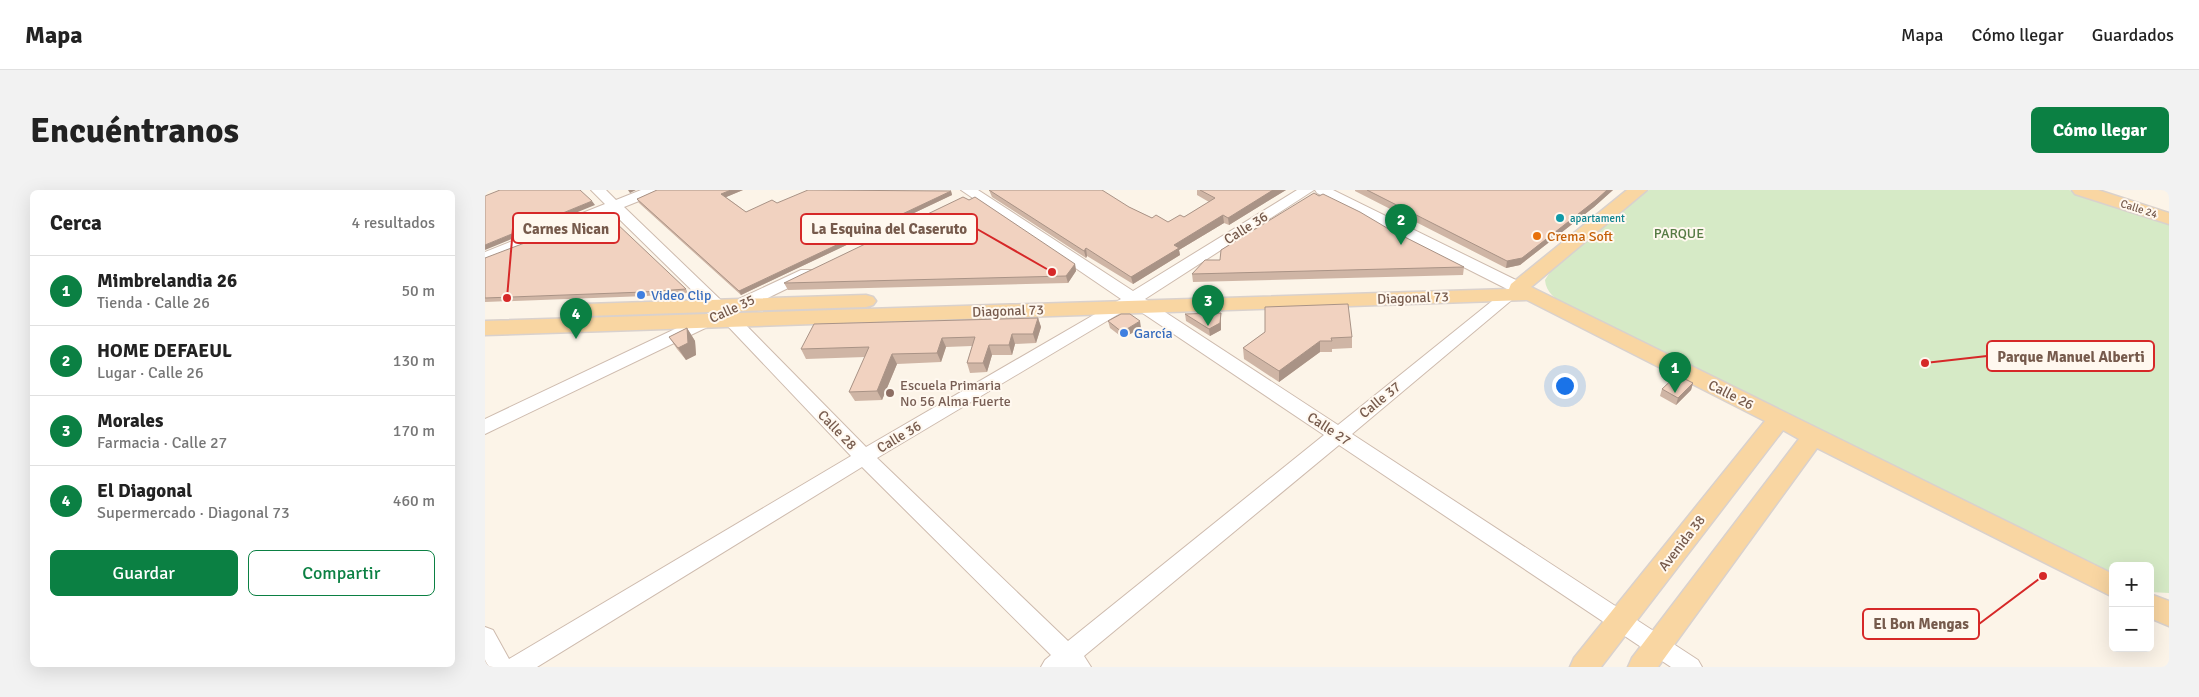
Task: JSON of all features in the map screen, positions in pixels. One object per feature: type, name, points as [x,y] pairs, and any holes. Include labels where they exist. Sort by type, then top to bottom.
[{"type":"main road","name":"Calle 37","points":[[1518,288],[1638,190]]},
{"type":"main road","name":"Calle 24","points":[[2081,190],[2169,219]]},
{"type":"main road","name":"Diagonal 73","points":[[485,328],[720,315],[1518,288]]},
{"type":"main road","name":"Calle 26","points":[[1518,288],[2109,584]]},
{"type":"main road","name":"Diagonal 73","points":[[485,313],[720,315],[743,304],[1132,300]]},
{"type":"main road","name":"Avenida 38","points":[[1584,667],[1779,419]]},
{"type":"main road","points":[[1642,667],[1813,436]]},
{"type":"main road","points":[[2154,607],[2169,614]]},
{"type":"street","name":"Calle 28","points":[[598,190],[1066,663]]},
{"type":"street","points":[[485,257],[654,190]]},
{"type":"street","name":"Calle 36","points":[[517,667],[864,457],[1132,300],[1307,190]]},
{"type":"street","name":"Calle 26","points":[[1322,190],[1518,288]]},
{"type":"street","points":[[955,202],[973,191]]},
{"type":"street","name":"Calle 27","points":[[973,191],[1132,300],[1690,667]]},
{"type":"street","name":"Calle 35","points":[[743,304],[823,266]]},
{"type":"street","name":"Calle 37","points":[[1066,663],[1337,434],[1518,288]]},
{"type":"street","name":"Calle 35","points":[[485,427],[720,315]]},
{"type":"street","points":[[485,637],[501,667]]},
{"type":"green space","name":"PARQUE","points":[[1649,190],[2069,190],[2169,223],[2169,593],[2154,592],[2154,562],[2109,562],[2109,577],[1566,305],[1547,289],[1545,280],[1552,269]]},
{"type":"building","points":[[500,190],[580,190],[592,201],[485,245],[485,196]]},
{"type":"building","points":[[657,190],[731,190],[721,194],[746,212],[772,200],[777,203],[808,190],[951,191],[739,291],[637,199]]},
{"type":"building","points":[[989,190],[1102,190],[1129,207],[1152,218],[1156,215],[1168,222],[1180,215],[1184,217],[1215,198],[1200,190],[1273,190],[1228,218],[1223,215],[1174,245],[1179,248],[1131,277],[1086,248],[1084,251]]},
{"type":"building","points":[[1367,190],[1607,190],[1522,258],[1507,261]]},
{"type":"building","points":[[1314,193],[1319,196],[1323,194],[1360,212],[1387,228],[1464,267],[1192,274],[1205,260],[1220,260],[1221,250]]},
{"type":"building","points":[[963,197],[969,200],[975,197],[1075,264],[1066,276],[784,283]]},
{"type":"building","points":[[601,214],[611,223],[614,221],[686,289],[485,298],[485,258]]},
{"type":"building","points":[[1348,304],[1352,337],[1331,338],[1332,341],[1320,341],[1279,371],[1243,348],[1265,332],[1265,307]]},
{"type":"building","points":[[1221,313],[1220,323],[1209,329],[1185,314]]},
{"type":"building","points":[[1121,314],[1130,314],[1140,321],[1122,332],[1108,321]]},
{"type":"building","points":[[1038,318],[1033,334],[1012,334],[1009,345],[989,345],[983,363],[967,363],[975,337],[942,338],[937,353],[892,354],[877,391],[849,392],[869,347],[801,349],[814,324]]},
{"type":"building","points":[[687,328],[688,343],[678,348],[669,337]]},
{"type":"building","points":[[1677,375],[1693,383],[1678,398],[1662,389]]},
{"type":"place","name":"apartament","points":[[1560,218]]},
{"type":"place","name":"Crema Soft","points":[[1537,236]]},
{"type":"place","name":"HOME DEFAEUL","points":[[1401,245]]},
{"type":"place","name":"La Esquina del Caseruto","points":[[1052,272]]},
{"type":"place","name":"Video Clip","points":[[641,295]]},
{"type":"place","name":"Carnes Nican","points":[[507,298]]},
{"type":"place","name":"Morales","points":[[1208,326]]},
{"type":"place","name":"García","points":[[1124,333]]},
{"type":"place","name":"El Diagonal","points":[[576,339]]},
{"type":"place","name":"Parque Manuel Alberti","points":[[1925,363]]},
{"type":"place","name":"Escuela Primaria No 56 Alma Fuerte","points":[[890,393]]},
{"type":"place","name":"Mimbrelandia 26","points":[[1675,393]]},
{"type":"place","name":"El Bon Mengas","points":[[2043,576]]}]
